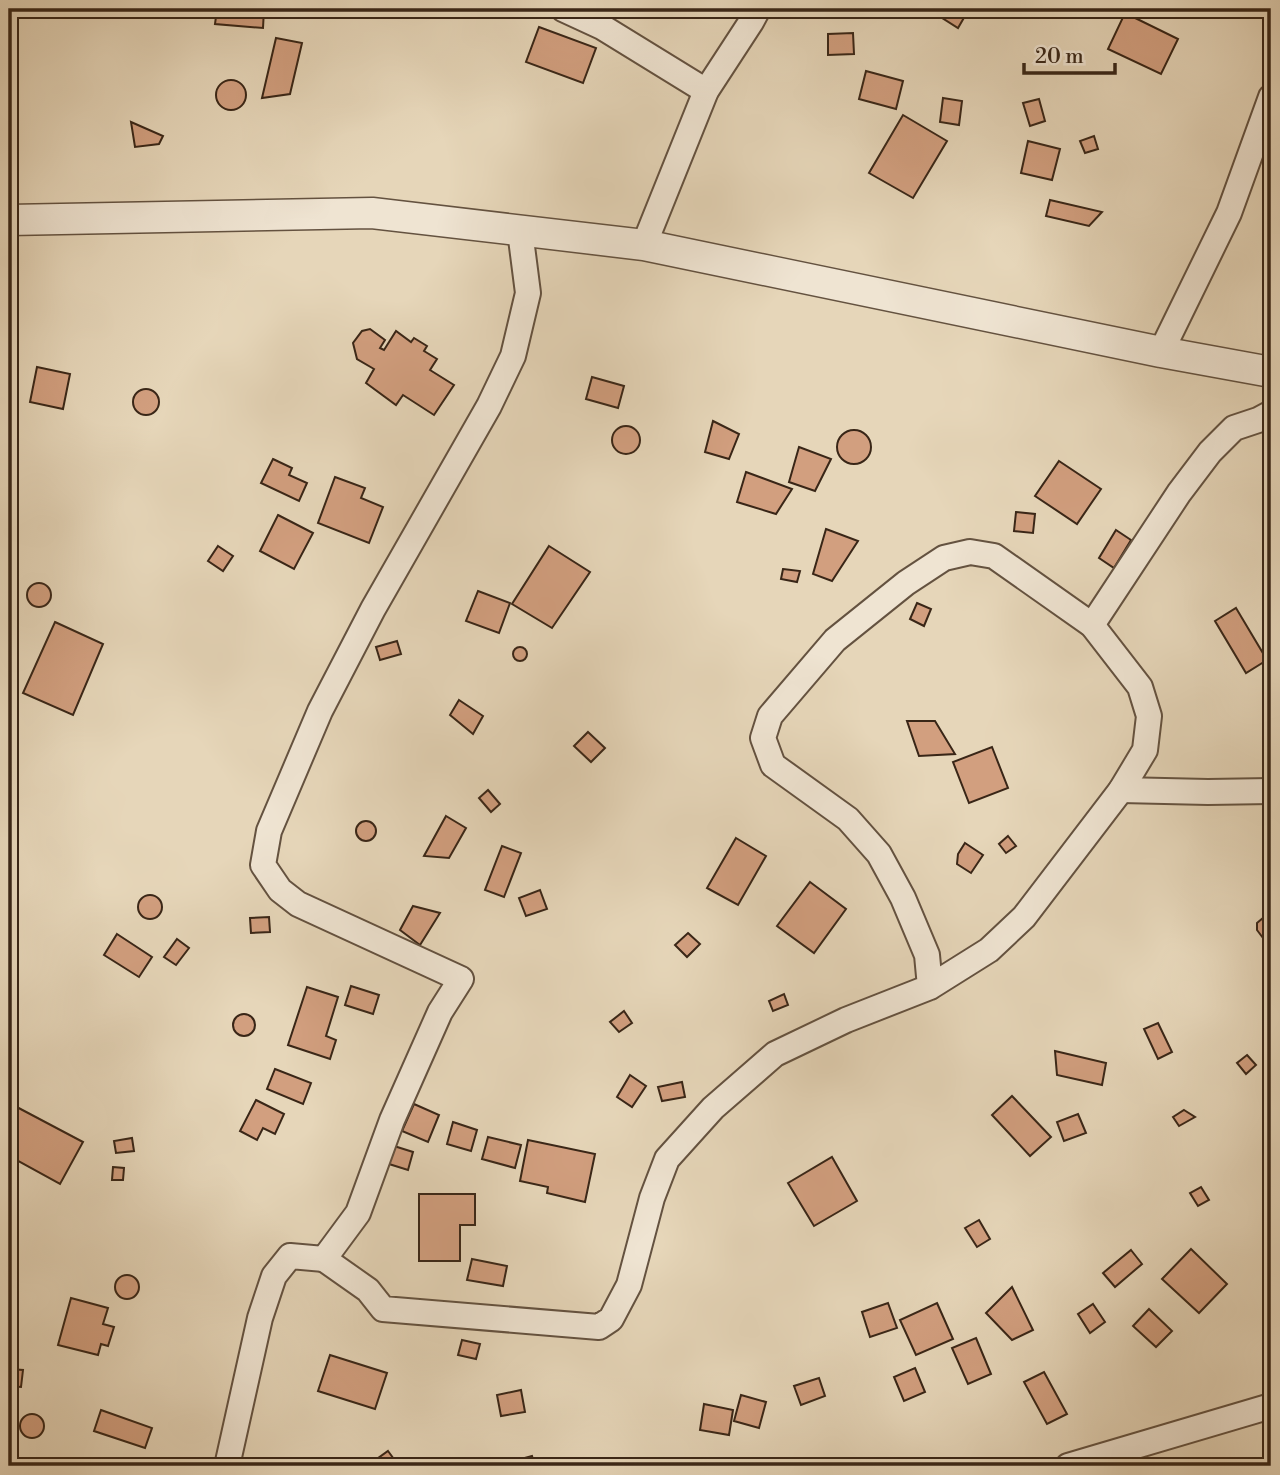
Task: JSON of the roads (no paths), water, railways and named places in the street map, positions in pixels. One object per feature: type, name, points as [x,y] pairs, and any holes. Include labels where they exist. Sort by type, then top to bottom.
[{"type":"street","points":[[563,9],[602,27],[706,91]]},
{"type":"street","points":[[644,245],[706,91],[758,9]]},
{"type":"street","points":[[1161,352],[1229,213],[1271,97]]},
{"type":"street","points":[[9,220],[372,213],[644,245],[1161,352],[1271,372]]},
{"type":"street","points":[[324,1259],[358,1213],[392,1120],[440,1012],[461,979],[298,904],[280,890],[263,865],[269,831],[320,711],[373,609],[489,406],[513,356],[528,293],[520,231]]},
{"type":"street","points":[[1091,625],[1179,493],[1210,452],[1234,428],[1267,419]]},
{"type":"street","points":[[226,1466],[260,1318],[274,1276],[290,1255],[324,1259],[368,1290],[383,1309],[599,1327],[611,1319],[629,1285],[652,1198],[667,1159],[713,1108],[775,1054],[846,1020],[930,987],[989,950],[1024,917],[1121,790],[1145,750],[1149,716],[1140,687],[1091,625],[994,556],[970,552],[944,558],[906,583],[835,640],[770,716],[763,738],[772,765],[848,819],[879,854],[903,898],[927,955],[930,987]]},
{"type":"street","points":[[1121,790],[1271,790]]},
{"type":"street","points":[[1068,1466],[1271,1406]]}]
